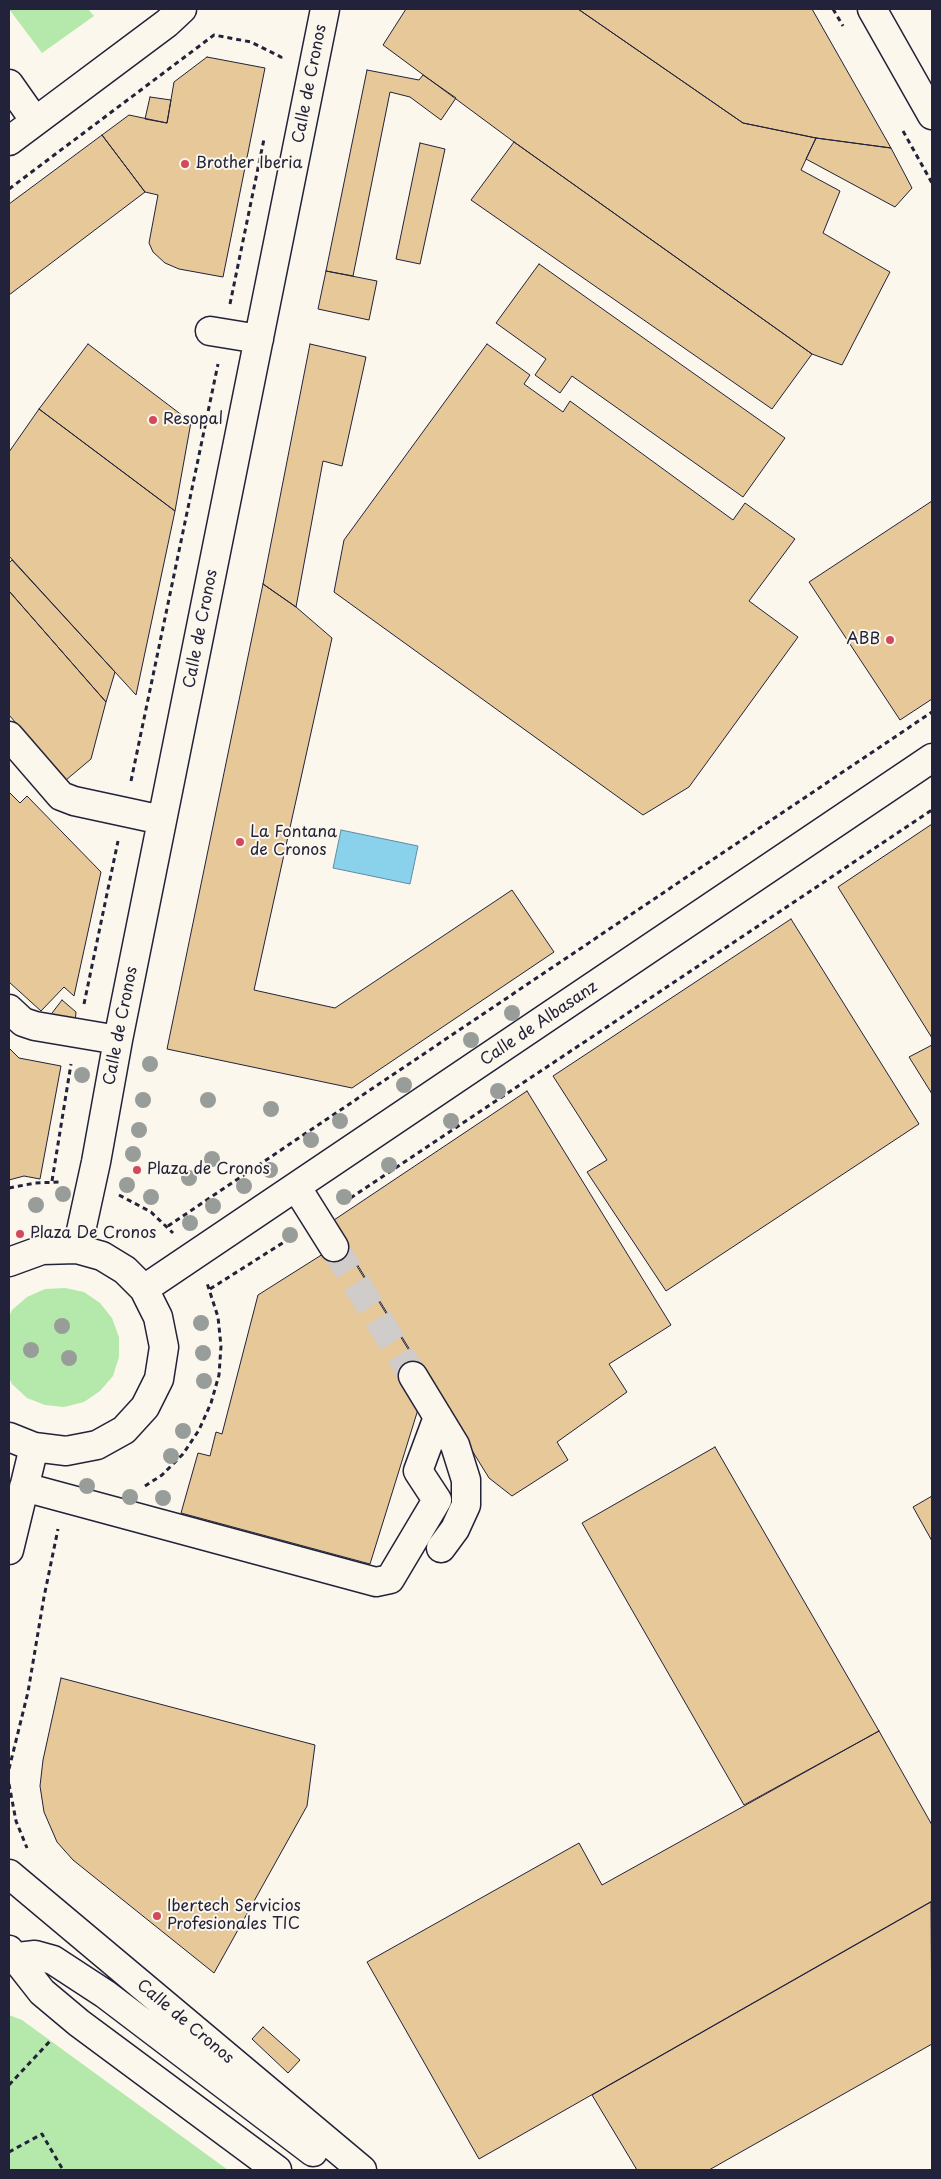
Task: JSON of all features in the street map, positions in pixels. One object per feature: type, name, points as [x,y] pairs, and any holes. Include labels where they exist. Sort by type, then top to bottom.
[{"type":"street","points":[[9,141],[175,16],[205,9]]},
{"type":"street","name":"Calle de Cronos","points":[[77,1248],[96,1162],[118,1040],[325,9]]},
{"type":"street","points":[[872,9],[932,115]]},
{"type":"street","points":[[9,84],[36,121]]},
{"type":"street","points":[[217,332],[259,339]]},
{"type":"street","points":[[9,736],[61,796],[74,801],[162,820]]},
{"type":"street","name":"Calle de Albasanz","points":[[144,1289],[297,1188],[932,758]]},
{"type":"street","points":[[9,1009],[23,1022],[29,1024],[118,1040]]},
{"type":"street","points":[[297,1188],[334,1248]]},
{"type":"street","points":[[9,1262],[42,1250],[77,1248],[102,1256],[125,1270],[144,1289],[158,1316],[164,1347],[159,1379],[146,1407],[124,1430],[97,1445],[66,1451],[34,1447],[9,1437]]},
{"type":"street","points":[[413,1376],[455,1445],[466,1480],[466,1505],[455,1529],[441,1548]]},
{"type":"street","points":[[24,1487],[376,1582],[390,1580],[437,1500],[418,1471],[438,1416]]},
{"type":"street","points":[[9,1550],[34,1447]]},
{"type":"street","name":"Calle de Cronos","points":[[9,1874],[362,2170]]},
{"type":"street","name":"Calle de Cronos","points":[[10,1955],[49,1998],[277,2170]]},
{"type":"street","name":"Calle de Cronos","points":[[10,1955],[35,1955],[53,1960],[105,1994],[338,2170]]},
{"type":"path","points":[[9,188],[214,35],[251,42],[281,57],[279,66]]},
{"type":"path","points":[[52,1181],[78,1033],[124,812],[217,332],[266,133]]},
{"type":"path","points":[[168,1226],[932,712]]},
{"type":"path","points":[[210,1289],[318,1220],[932,810]]},
{"type":"path","points":[[9,1769],[28,1692],[44,1597],[60,1521]]},
{"type":"path","points":[[9,2085],[53,2038]]},
{"type":"path","points":[[9,2152],[42,2134],[63,2170]]},
{"type":"green space","points":[[9,9],[88,9],[94,16],[42,53]]},
{"type":"green space","points":[[65,1288],[84,1292],[100,1303],[112,1318],[119,1337],[119,1357],[113,1376],[100,1391],[84,1402],[64,1407],[45,1405],[27,1398],[12,1384],[9,1378],[9,1317],[12,1310],[27,1297],[45,1289]]},
{"type":"green space","points":[[9,2015],[22,2020],[228,2170],[9,2170]]},
{"type":"water","points":[[341,830],[418,846],[410,884],[333,868]]},
{"type":"building","points":[[406,9],[578,9],[743,123],[816,138],[801,170],[840,191],[823,233],[890,272],[842,365],[812,354],[514,142],[383,45]]},
{"type":"building","points":[[578,9],[812,9],[891,148],[816,138],[743,123]]},
{"type":"building","name":"Brother Iberia","points":[[207,57],[265,68],[223,277],[179,269],[165,263],[153,252],[149,243],[158,195],[145,192],[102,135],[129,115],[167,123],[174,82]]},
{"type":"building","points":[[367,70],[419,80],[423,75],[456,98],[441,120],[410,97],[390,92],[353,276],[326,271]]},
{"type":"building","points":[[150,97],[171,100],[167,123],[145,119]]},
{"type":"building","points":[[102,135],[145,192],[9,295],[9,204]]},
{"type":"building","points":[[816,138],[891,148],[912,188],[895,207],[806,159]]},
{"type":"building","points":[[514,142],[812,354],[772,409],[471,200]]},
{"type":"building","points":[[420,143],[445,149],[420,264],[396,259]]},
{"type":"building","points":[[539,264],[785,438],[743,497],[572,376],[560,393],[535,375],[546,359],[496,323]]},
{"type":"building","points":[[326,271],[377,281],[369,320],[318,309]]},
{"type":"building","points":[[88,344],[191,422],[175,511],[39,409]]},
{"type":"building","points":[[310,344],[366,357],[342,466],[323,461],[296,607],[263,584]]},
{"type":"building","points":[[487,344],[530,375],[524,384],[563,412],[570,401],[733,520],[745,503],[795,539],[749,601],[798,637],[689,787],[643,815],[334,592],[344,540]]},
{"type":"building","points":[[39,409],[175,511],[136,695],[9,556],[9,452]]},
{"type":"building","name":"ABB","points":[[932,501],[932,699],[900,720],[809,582]]},
{"type":"building","points":[[12,560],[115,672],[106,702],[9,591],[9,563]]},
{"type":"building","points":[[263,584],[296,607],[332,638],[254,990],[335,1008],[512,890],[554,952],[352,1088],[167,1049]]},
{"type":"building","points":[[9,591],[106,702],[91,759],[66,780],[9,715]]},
{"type":"building","points":[[9,792],[20,803],[27,796],[101,872],[74,996],[64,987],[41,1011],[9,982]]},
{"type":"building","points":[[932,824],[932,1038],[838,887]]},
{"type":"building","points":[[791,919],[919,1124],[666,1291],[587,1172],[607,1160],[553,1076]]},
{"type":"building","points":[[62,1000],[76,1012],[75,1023],[49,1017]]},
{"type":"building","points":[[932,1045],[932,1094],[909,1057]]},
{"type":"building","points":[[9,1048],[19,1058],[61,1066],[40,1179],[24,1176],[9,1180]]},
{"type":"building","points":[[527,1091],[671,1325],[609,1364],[627,1392],[557,1442],[568,1460],[512,1496],[489,1478],[331,1222]]},
{"type":"building","points":[[342,1242],[421,1370],[420,1403],[370,1564],[181,1513],[198,1453],[210,1456],[216,1432],[222,1434],[258,1295]]},
{"type":"building","points":[[715,1447],[879,1731],[744,1805],[582,1523]]},
{"type":"building","points":[[932,1496],[932,1541],[913,1507]]},
{"type":"building","points":[[61,1678],[315,1745],[307,1806],[214,1973],[73,1860],[57,1842],[44,1812],[40,1786],[43,1760]]},
{"type":"building","points":[[879,1731],[932,1825],[932,1901],[479,2159],[367,1962],[579,1843],[602,1885]]},
{"type":"building","points":[[931,1902],[932,2044],[709,2170],[637,2170],[592,2095]]},
{"type":"building","points":[[263,2027],[300,2060],[288,2073],[252,2039]]},
{"type":"tunnel","points":[[334,1247],[413,1376]]},
{"type":"place","name":"Brother Iberia","points":[[185,164]]},
{"type":"place","name":"Resopal","points":[[153,420]]},
{"type":"place","name":"ABB","points":[[890,640]]},
{"type":"place","name":"La Fontana de Cronos","points":[[240,842]]},
{"type":"place","name":"Plaza de Cronos","points":[[137,1170]]},
{"type":"place","name":"Plaza De Cronos","points":[[20,1234]]},
{"type":"place","name":"Ibertech Servicios Profesionales TIC","points":[[157,1916]]}]
